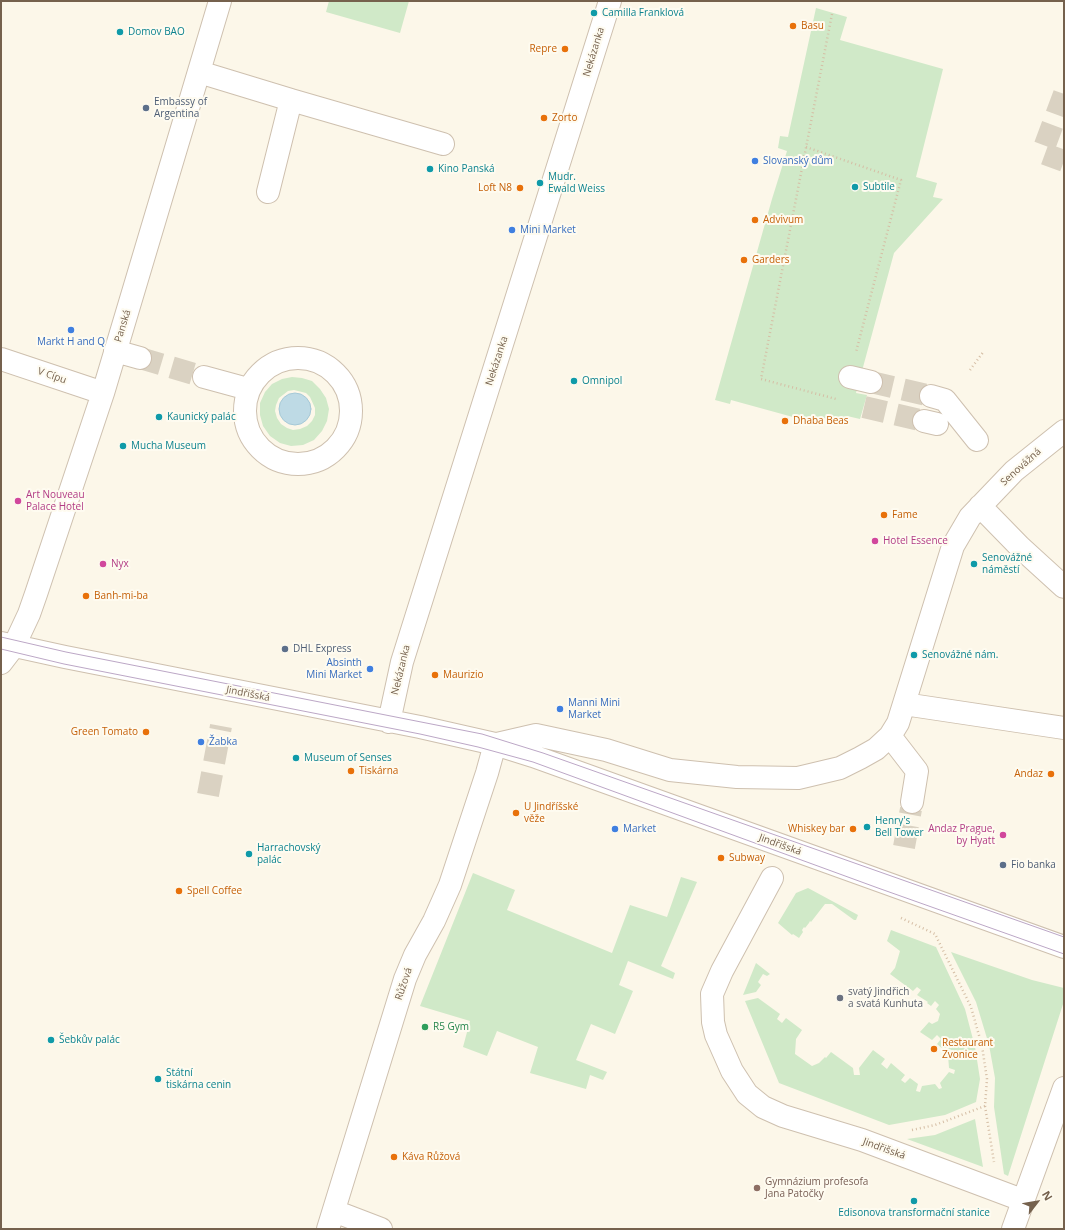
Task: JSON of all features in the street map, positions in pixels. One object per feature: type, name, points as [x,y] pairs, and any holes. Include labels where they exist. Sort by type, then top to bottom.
[{"type":"street","name":"Panská","points":[[5,651],[29,614],[103,393],[220,1]]},
{"type":"street","name":"Nekázanka","points":[[389,722],[402,662],[610,1]]},
{"type":"street","points":[[199,72],[442,144]]},
{"type":"street","points":[[268,192],[291,100]]},
{"type":"street","points":[[115,351],[140,358]]},
{"type":"street","points":[[286,358],[303,358],[320,362],[334,371],[345,384],[350,400],[351,417],[346,435],[336,450],[320,460],[303,465],[284,463],[267,455],[254,443],[246,426],[244,408],[248,390],[258,375],[270,365],[286,358]]},
{"type":"street","name":"V Cípu","points":[[1,359],[103,393]]},
{"type":"street","points":[[1,372],[60,390],[103,393]]},
{"type":"street","points":[[204,377],[248,390]]},
{"type":"street","points":[[850,377],[871,382]]},
{"type":"street","points":[[931,396],[944,400],[977,440]]},
{"type":"street","name":"Senovážná","points":[[980,506],[1014,471],[1064,430]]},
{"type":"street","points":[[1064,587],[1020,547],[980,506],[970,517],[953,546],[904,704],[1064,728]]},
{"type":"street","name":"Jindřišská","points":[[5,651],[389,722],[495,744],[533,756],[1064,947]]},
{"type":"street","name":"Jindřišská","points":[[495,744],[536,735],[606,750],[670,770],[737,777],[798,778],[840,768],[876,749],[890,736],[898,723],[904,704]]},
{"type":"street","points":[[890,736],[917,771],[912,802]]},
{"type":"street","name":"Růžová","points":[[331,1220],[405,979],[415,955],[434,921],[450,884],[487,773],[495,744]]},
{"type":"street","name":"Jindřišská","points":[[772,878],[722,971],[712,994],[713,1022],[716,1035],[732,1071],[747,1094],[764,1107],[783,1116],[862,1140],[1022,1200]]},
{"type":"street","points":[[1012,1229],[1064,1088]]},
{"type":"street","points":[[331,1220],[381,1229]]},
{"type":"path","points":[[806,147],[901,180],[844,401],[761,380],[806,147],[832,14]]},
{"type":"path","points":[[970,370],[984,352]]},
{"type":"path","points":[[943,950],[971,1007],[982,1046],[987,1079],[985,1106],[995,1165]]},
{"type":"path","points":[[912,1130],[935,1125],[985,1106]]},
{"type":"green space","points":[[329,1],[409,1],[400,33],[326,12]]},
{"type":"green space","points":[[816,8],[847,17],[840,40],[943,69],[916,177],[937,183],[933,197],[943,199],[894,253],[856,393],[867,395],[860,419],[847,416],[844,424],[824,418],[822,425],[731,400],[730,404],[715,400],[787,151],[778,148],[780,136],[788,137]]},
{"type":"green space","points":[[292,377],[312,381],[326,398],[329,409],[327,421],[322,431],[314,440],[303,445],[291,446],[280,443],[270,436],[263,426],[260,415],[260,403],[265,392],[272,384],[282,379]],"holes":[[[294,390],[306,393],[310,397],[315,408],[315,415],[312,421],[307,426],[300,429],[293,430],[287,428],[281,424],[275,411],[279,398],[288,391]]]},
{"type":"green space","points":[[473,873],[515,890],[507,910],[612,953],[630,905],[667,917],[681,877],[697,882],[661,966],[675,973],[673,979],[628,961],[619,985],[633,991],[615,1034],[591,1024],[576,1060],[607,1072],[603,1080],[590,1075],[586,1089],[530,1073],[538,1047],[497,1031],[487,1056],[463,1047],[470,1021],[420,1006]]},
{"type":"green space","points":[[808,888],[858,915],[856,920],[832,904],[825,904],[811,922],[810,921],[805,928],[804,927],[799,938],[793,934],[792,935],[778,923],[796,893]]},
{"type":"green space","points":[[891,930],[936,947],[965,1009],[975,1047],[980,1079],[976,1102],[945,1115],[889,1125],[779,1083],[745,1001],[758,998],[780,1014],[777,1019],[782,1023],[786,1018],[802,1030],[796,1039],[795,1054],[812,1066],[819,1063],[825,1057],[826,1058],[831,1052],[853,1068],[854,1075],[860,1075],[859,1068],[873,1050],[885,1059],[881,1064],[887,1069],[891,1063],[905,1075],[901,1080],[905,1083],[910,1078],[918,1084],[916,1091],[920,1092],[922,1086],[935,1084],[939,1089],[942,1088],[940,1083],[949,1072],[954,1074],[955,1070],[949,1068],[948,1055],[953,1052],[950,1049],[945,1051],[937,1044],[941,1039],[937,1035],[932,1040],[920,1032],[929,1022],[932,1024],[938,1021],[940,1014],[936,1009],[939,1005],[935,1001],[931,1006],[927,1003],[928,1002],[917,995],[921,990],[917,987],[913,991],[890,974],[895,968],[900,951],[887,941]]},
{"type":"green space","points":[[951,952],[1032,980],[1064,988],[1064,1001],[1008,1176],[1004,1174],[994,1107],[995,1078],[989,1045],[976,1002]]},
{"type":"green space","points":[[756,963],[770,974],[767,976],[763,974],[758,982],[761,985],[756,992],[743,995]]},
{"type":"green space","points":[[975,1119],[983,1167],[907,1139],[935,1135]]},
{"type":"water","points":[[292,393],[298,393],[308,400],[311,409],[310,415],[304,422],[298,425],[292,425],[282,418],[279,412],[279,406],[286,396]]},
{"type":"tunnel","points":[[1064,94],[1042,153],[1064,161]]},
{"type":"tunnel","points":[[140,358],[204,377]]},
{"type":"tunnel","points":[[871,382],[931,396]]},
{"type":"tunnel","points":[[864,407],[924,421]]},
{"type":"tunnel","points":[[208,795],[221,726]]},
{"type":"tunnel","points":[[904,847],[911,809]]},
{"type":"tram line","points":[[1,637],[66,652],[482,734],[543,753],[1064,937]]},
{"type":"tram line","points":[[1,649],[64,664],[420,734],[478,747],[533,762],[1064,954]]},
{"type":"place","name":"Camilla Franklová","points":[[594,13]]},
{"type":"place","name":"Basu","points":[[793,26]]},
{"type":"place","name":"Domov BAO","points":[[120,32]]},
{"type":"place","name":"Repre","points":[[565,49]]},
{"type":"place","name":"Embassy of Argentina","points":[[146,108]]},
{"type":"place","name":"Zorto","points":[[544,118]]},
{"type":"place","name":"Slovanský dům","points":[[755,161]]},
{"type":"place","name":"Kino Panská","points":[[430,169]]},
{"type":"place","name":"Mudr. Ewald Weiss","points":[[540,183]]},
{"type":"place","name":"Subtile","points":[[855,187]]},
{"type":"place","name":"Loft N8","points":[[520,188]]},
{"type":"place","name":"Advivum","points":[[755,220]]},
{"type":"place","name":"Mini Market","points":[[512,230]]},
{"type":"place","name":"Garders","points":[[744,260]]},
{"type":"place","name":"Markt H and Q","points":[[71,330]]},
{"type":"place","name":"Omnipol","points":[[574,381]]},
{"type":"place","name":"Kaunický palác","points":[[159,417]]},
{"type":"place","name":"Dhaba Beas","points":[[785,421]]},
{"type":"place","name":"Mucha Museum","points":[[123,446]]},
{"type":"place","name":"Art Nouveau Palace Hotel","points":[[18,501]]},
{"type":"place","name":"Fame","points":[[884,515]]},
{"type":"place","name":"Hotel Essence","points":[[875,541]]},
{"type":"place","name":"Nyx","points":[[103,564]]},
{"type":"place","name":"Senovážné náměstí","points":[[974,564]]},
{"type":"place","name":"Banh-mi-ba","points":[[86,596]]},
{"type":"place","name":"DHL Express","points":[[285,649]]},
{"type":"place","name":"Senovážné nám.","points":[[914,655]]},
{"type":"place","name":"Absinth Mini Market","points":[[370,669]]},
{"type":"place","name":"Maurizio","points":[[435,675]]},
{"type":"place","name":"Manni Mini Market","points":[[560,709]]},
{"type":"place","name":"Green Tomato","points":[[146,732]]},
{"type":"place","name":"Žabka","points":[[201,742]]},
{"type":"place","name":"Museum of Senses","points":[[296,758]]},
{"type":"place","name":"Tiskárna","points":[[351,771]]},
{"type":"place","name":"Andaz","points":[[1051,774]]},
{"type":"place","name":"U Jindříšské věže","points":[[516,813]]},
{"type":"place","name":"Henry's Bell Tower","points":[[867,827]]},
{"type":"place","name":"Market","points":[[615,829]]},
{"type":"place","name":"Whiskey bar","points":[[853,829]]},
{"type":"place","name":"Andaz Prague, by Hyatt","points":[[1003,835]]},
{"type":"place","name":"Harrachovský palác","points":[[249,854]]},
{"type":"place","name":"Subway","points":[[721,858]]},
{"type":"place","name":"Fio banka","points":[[1003,865]]},
{"type":"place","name":"Spell Coffee","points":[[179,891]]},
{"type":"place","name":"svatý Jindřich a svatá Kunhuta","points":[[840,998]]},
{"type":"place","name":"R5 Gym","points":[[425,1027]]},
{"type":"place","name":"Šebkův palác","points":[[51,1040]]},
{"type":"place","name":"Restaurant Zvonice","points":[[934,1049]]},
{"type":"place","name":"Státní tiskárna cenin","points":[[158,1079]]},
{"type":"place","name":"Káva Růžová","points":[[394,1157]]},
{"type":"place","name":"Gymnázium profesofa Jana Patočky","points":[[757,1188]]},
{"type":"place","name":"Edisonova transformační stanice","points":[[914,1201]]}]
